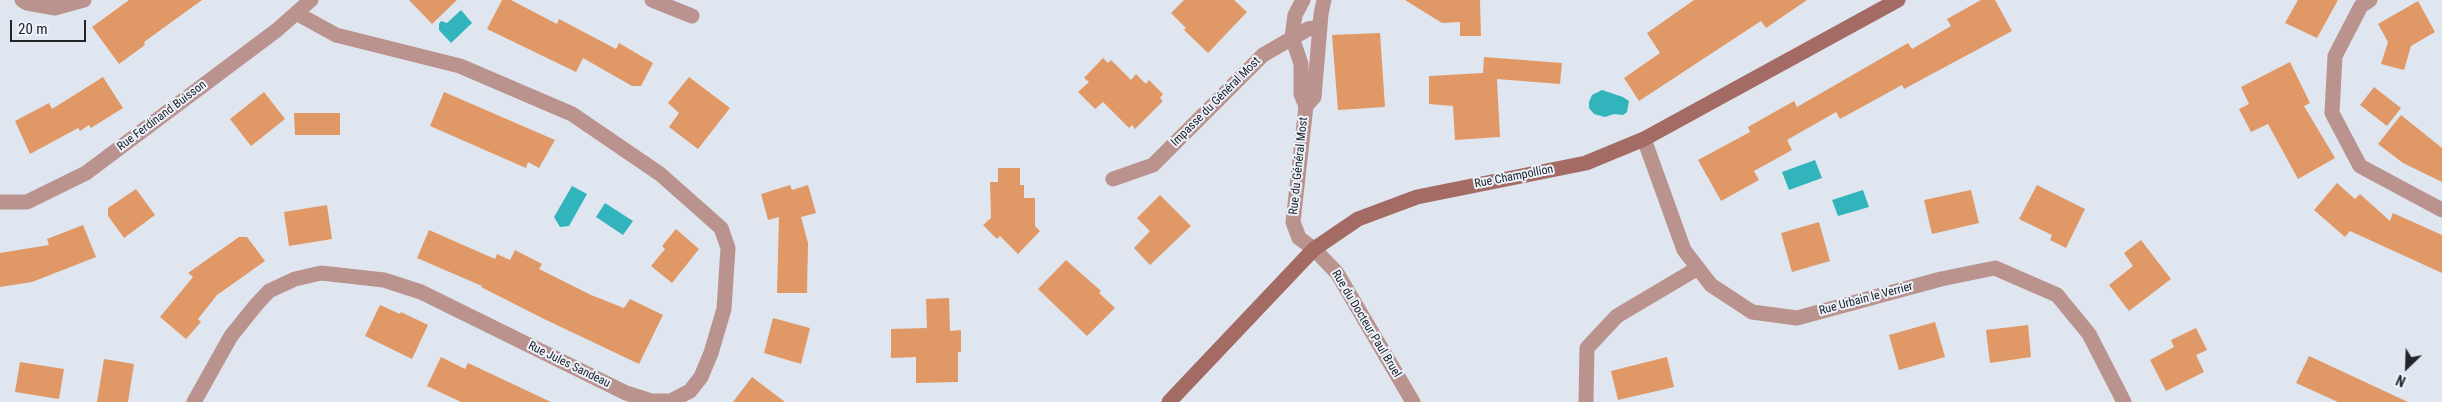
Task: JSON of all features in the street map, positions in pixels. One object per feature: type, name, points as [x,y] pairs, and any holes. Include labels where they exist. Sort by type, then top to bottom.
[{"type":"street","points":[[22,0],[27,3],[55,8],[84,0]]},
{"type":"street","name":"Rue Ferdinand Buisson","points":[[0,202],[28,202],[86,173],[311,0]]},
{"type":"street","points":[[652,0],[692,16]]},
{"type":"street","name":"Rue du Général Most","points":[[1303,0],[1295,15],[1292,37],[1301,64],[1300,94],[1306,106]]},
{"type":"street","name":"Rue du Général Most","points":[[1314,249],[1299,238],[1293,222],[1306,106],[1314,96],[1324,0]]},
{"type":"street","name":"Rue Champollion","points":[[1169,402],[1314,249],[1358,219],[1417,198],[1586,163],[1644,139],[1898,0]]},
{"type":"street","points":[[2370,0],[2361,6],[2335,56],[2332,114],[2360,166],[2442,210]]},
{"type":"street","name":"Rue Jules Sandeau","points":[[194,402],[230,336],[256,305],[270,291],[295,279],[320,273],[384,280],[421,292],[626,394],[651,401],[671,400],[690,391],[701,377],[711,353],[724,309],[728,248],[721,228],[698,205],[652,168],[572,114],[460,66],[336,35],[296,13]]},
{"type":"street","name":"Impasse du Général Most","points":[[1113,179],[1153,166],[1263,55],[1308,29],[1320,27]]},
{"type":"street","name":"Rue Urbain le Verrier","points":[[1644,139],[1684,250],[1711,284],[1752,312],[1797,318],[1941,279],[1995,268],[2057,295],[2090,334],[2124,402]]},
{"type":"street","name":"Rue du Docteur Paul Bruel","points":[[1314,249],[1337,273],[1413,402]]},
{"type":"street","points":[[1586,402],[1587,348],[1617,316],[1698,268]]},
{"type":"water","points":[[461,10],[472,23],[451,43],[439,30],[439,24],[441,21],[447,23]]},
{"type":"water","points":[[1602,90],[1629,101],[1627,112],[1623,115],[1614,114],[1605,117],[1594,114],[1589,108],[1589,102],[1592,95]]},
{"type":"water","points":[[1815,160],[1822,178],[1789,190],[1782,172]]},
{"type":"water","points":[[572,186],[587,194],[569,226],[560,227],[554,217]]},
{"type":"water","points":[[1863,190],[1869,207],[1838,216],[1832,200]]},
{"type":"water","points":[[605,203],[633,221],[623,235],[596,217]]},
{"type":"building","points":[[129,0],[202,0],[144,42],[145,45],[119,64],[92,27]]},
{"type":"building","points":[[409,0],[457,0],[432,24]]},
{"type":"building","points":[[502,0],[511,0],[557,24],[559,19],[616,49],[619,43],[653,63],[641,86],[632,86],[583,58],[576,72],[487,29]]},
{"type":"building","points":[[1184,0],[1234,0],[1247,12],[1208,53],[1184,30],[1186,28],[1171,13]]},
{"type":"building","points":[[1405,0],[1480,0],[1481,36],[1460,36],[1460,22],[1442,23]]},
{"type":"building","points":[[1694,0],[1807,0],[1766,28],[1761,21],[1639,101],[1624,78],[1660,53],[1647,33]]},
{"type":"building","points":[[1981,0],[1995,0],[2012,31],[1904,89],[1902,85],[1840,119],[1836,112],[1787,140],[1792,150],[1754,171],[1759,180],[1721,201],[1698,160],[1750,132],[1748,127],[1794,101],[1797,107],[1908,43],[1912,49],[1951,26],[1947,19]]},
{"type":"building","points":[[2298,0],[2338,0],[2317,38],[2285,23]]},
{"type":"building","points":[[2418,1],[2435,32],[2411,46],[2404,70],[2381,64],[2388,42],[2378,24]]},
{"type":"building","points":[[1380,33],[1385,107],[1338,110],[1332,35]]},
{"type":"building","points":[[1484,57],[1562,63],[1560,84],[1497,79],[1500,137],[1455,140],[1453,106],[1429,104],[1429,76],[1483,73]]},
{"type":"building","points":[[1103,58],[1108,63],[1111,60],[1131,80],[1136,74],[1146,84],[1149,80],[1163,94],[1160,98],[1163,101],[1135,129],[1132,125],[1129,128],[1103,102],[1095,109],[1078,92],[1089,82],[1084,78]]},
{"type":"building","points":[[2290,62],[2310,103],[2304,106],[2335,158],[2298,179],[2268,124],[2251,132],[2239,109],[2249,104],[2241,87]]},
{"type":"building","points":[[103,77],[123,108],[91,128],[89,125],[80,131],[78,128],[30,154],[15,121],[49,103],[52,109]]},
{"type":"building","points":[[689,77],[730,108],[698,149],[669,127],[679,113],[668,103]]},
{"type":"building","points":[[2374,87],[2401,108],[2387,126],[2360,105]]},
{"type":"building","points":[[264,92],[285,119],[251,146],[230,119]]},
{"type":"building","points":[[444,92],[555,140],[539,168],[528,162],[526,168],[430,126]]},
{"type":"building","points":[[294,113],[340,113],[340,135],[295,135]]},
{"type":"building","points":[[2401,115],[2442,148],[2442,182],[2403,163],[2378,144]]},
{"type":"building","points":[[998,168],[1020,168],[1020,185],[1024,185],[1024,198],[1035,198],[1035,226],[1040,231],[1018,254],[1000,236],[997,239],[983,225],[991,218],[990,182],[998,182]]},
{"type":"building","points":[[2337,183],[2355,199],[2360,194],[2390,221],[2393,213],[2442,235],[2442,273],[2350,231],[2345,237],[2314,210]]},
{"type":"building","points":[[790,185],[792,190],[808,185],[816,213],[801,217],[808,243],[807,293],[777,293],[779,217],[768,220],[761,194]]},
{"type":"building","points":[[2037,185],[2085,209],[2066,248],[2050,240],[2052,235],[2019,219]]},
{"type":"building","points":[[136,189],[155,215],[124,238],[108,216],[108,208]]},
{"type":"building","points":[[1971,190],[1979,223],[1932,234],[1924,200]]},
{"type":"building","points":[[1160,195],[1191,226],[1150,265],[1134,248],[1150,231],[1137,218]]},
{"type":"building","points":[[327,205],[332,239],[289,246],[284,212]]},
{"type":"building","points":[[1819,222],[1830,261],[1792,272],[1781,233]]},
{"type":"building","points":[[83,225],[96,257],[32,282],[0,287],[0,253],[49,245],[47,239]]},
{"type":"building","points":[[676,229],[699,249],[672,283],[651,266],[665,249],[662,246]]},
{"type":"building","points":[[429,230],[495,259],[497,254],[510,260],[515,250],[542,264],[539,269],[591,295],[624,308],[630,299],[663,315],[639,364],[542,318],[482,286],[417,258]]},
{"type":"building","points":[[239,237],[247,237],[265,261],[217,295],[198,319],[201,322],[186,339],[160,317],[193,277],[188,273]]},
{"type":"building","points":[[2141,240],[2171,279],[2129,311],[2109,285],[2133,266],[2124,253]]},
{"type":"building","points":[[1066,260],[1101,291],[1099,293],[1115,308],[1087,336],[1038,289]]},
{"type":"building","points":[[949,298],[950,331],[961,330],[961,352],[958,352],[958,382],[916,383],[916,357],[891,358],[891,329],[927,328],[926,299]]},
{"type":"building","points":[[380,305],[400,314],[401,312],[428,325],[412,359],[365,336]]},
{"type":"building","points":[[773,318],[810,328],[801,364],[764,353]]},
{"type":"building","points":[[1935,322],[1945,357],[1899,370],[1889,335]]},
{"type":"building","points":[[2028,325],[2031,357],[1990,363],[1986,330]]},
{"type":"building","points":[[2196,328],[2207,350],[2196,355],[2204,372],[2166,391],[2150,360],[2174,347],[2171,340]]},
{"type":"building","points":[[2309,356],[2408,402],[2338,402],[2296,383]]},
{"type":"building","points":[[441,357],[465,369],[468,363],[551,402],[461,402],[427,386]]},
{"type":"building","points":[[1667,357],[1674,387],[1618,400],[1611,371]]},
{"type":"building","points":[[104,359],[134,364],[128,402],[97,402]]},
{"type":"building","points":[[20,362],[64,369],[59,399],[15,392]]},
{"type":"building","points":[[752,377],[785,402],[733,402]]}]
